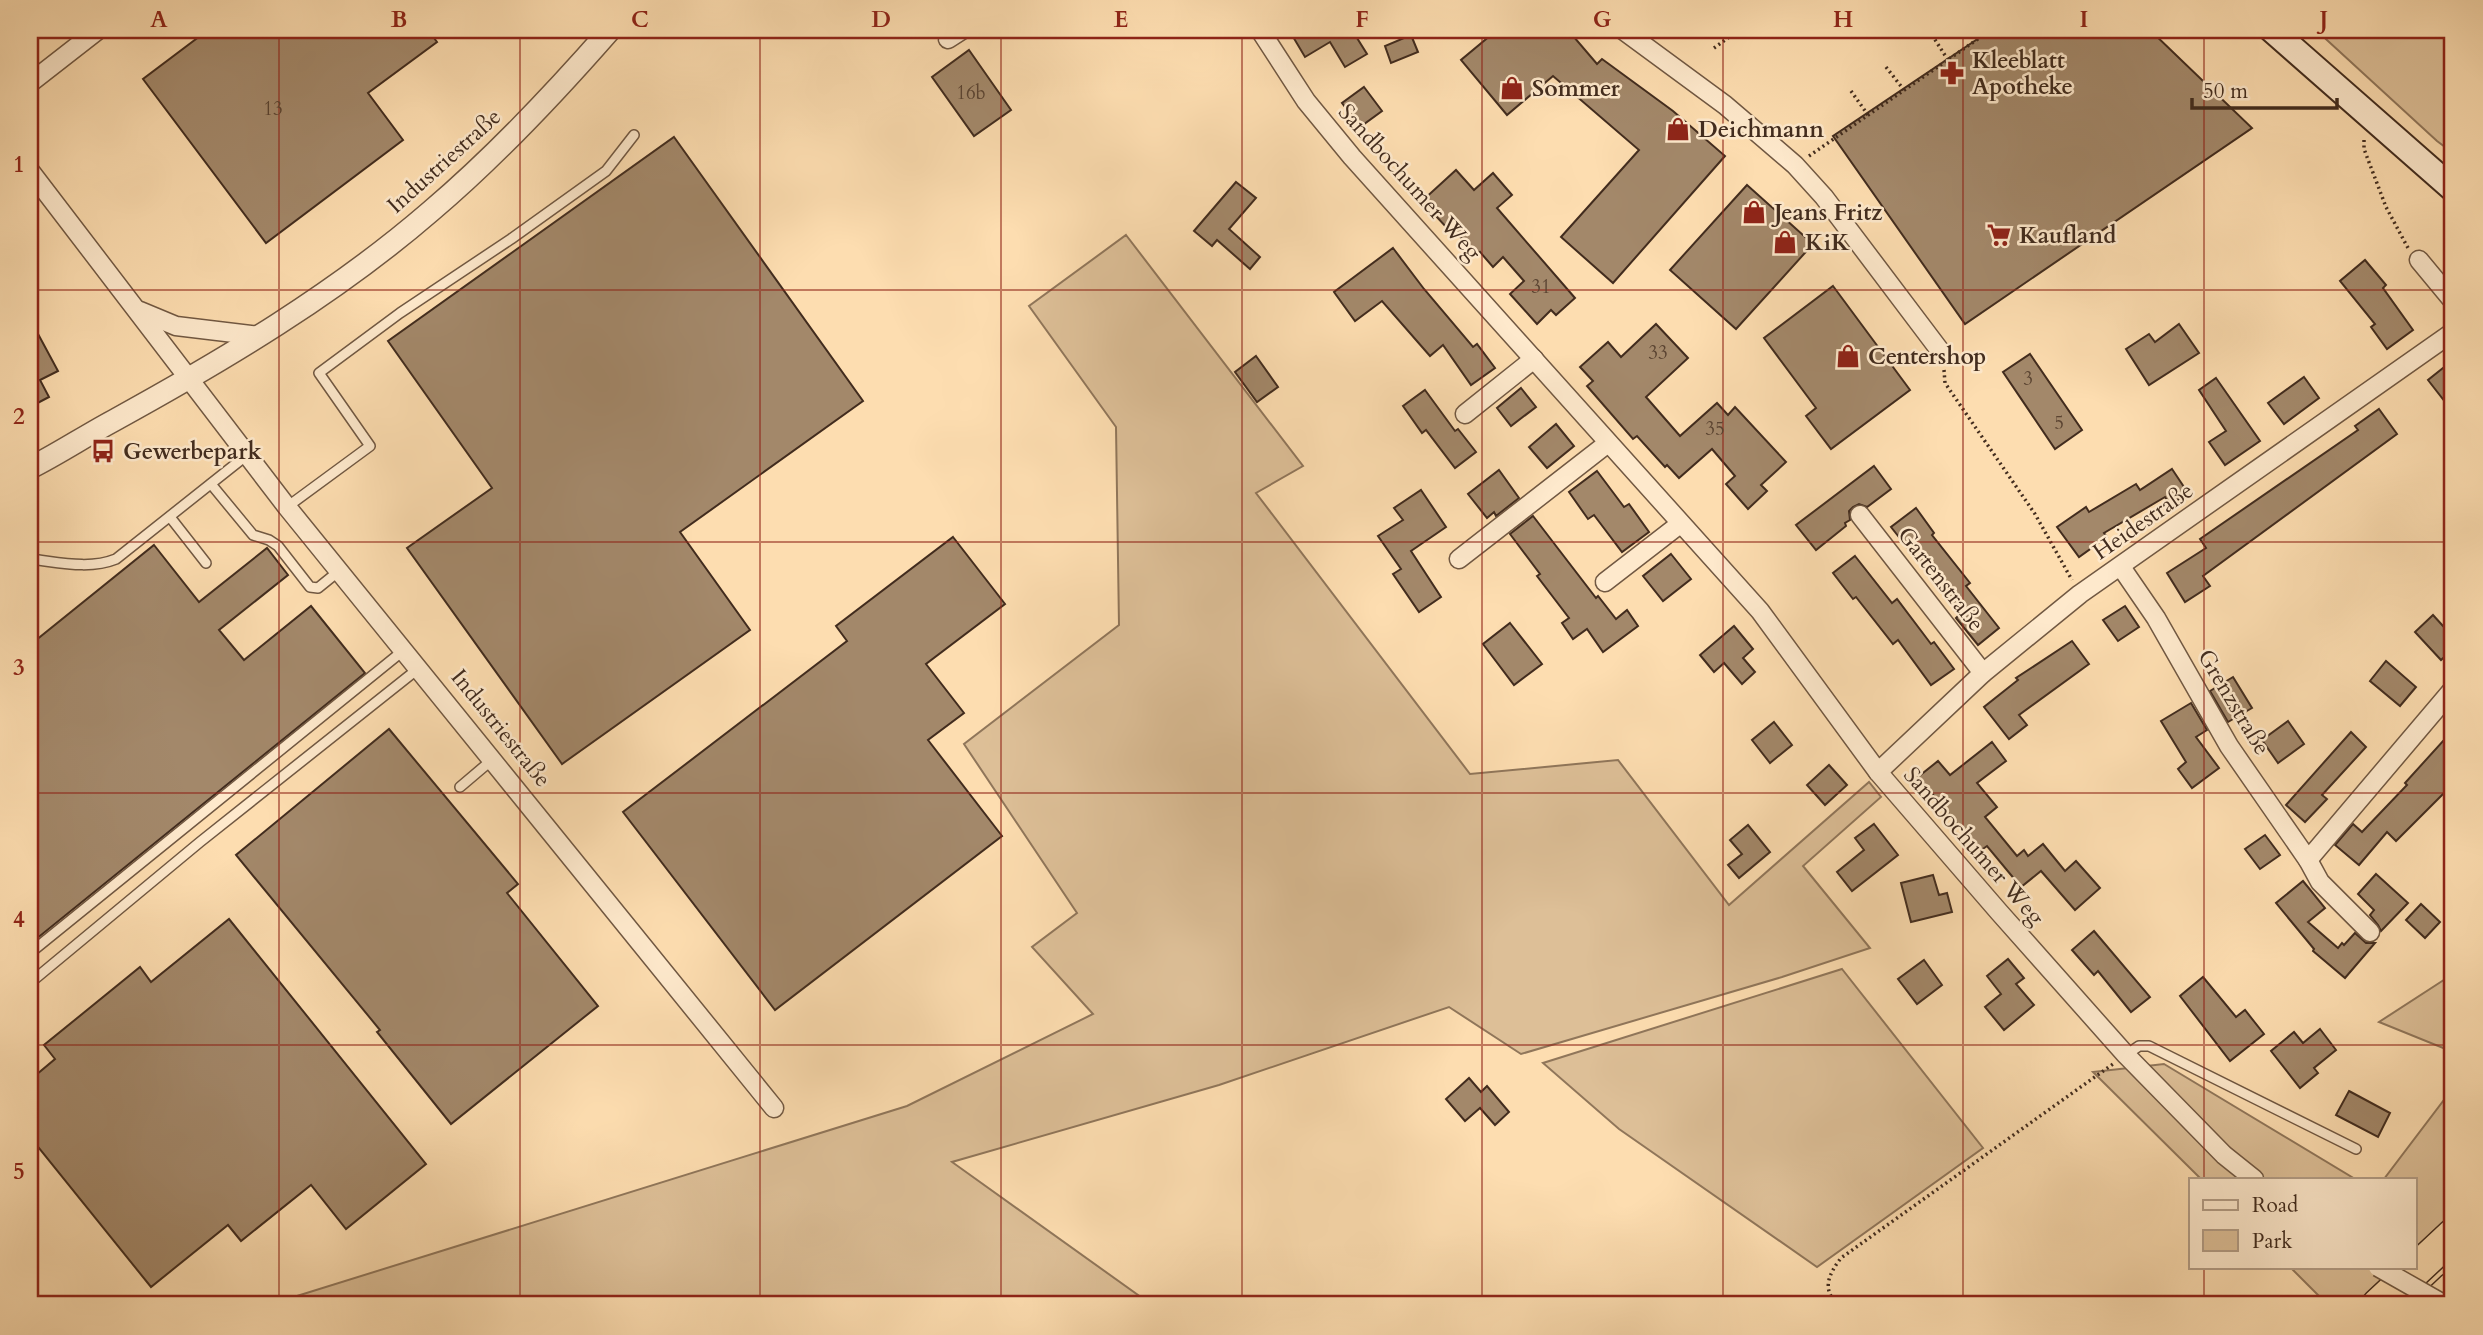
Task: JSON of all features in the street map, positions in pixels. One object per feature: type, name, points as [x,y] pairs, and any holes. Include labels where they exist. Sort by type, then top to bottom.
[{"type":"highway","points":[[2378,1305],[2453,1235]]},
{"type":"highway","points":[[2435,1305],[2453,1287]]},
{"type":"highway","points":[[2444,1305],[2453,1300]]},
{"type":"main road","points":[[2272,30],[2453,189]]},
{"type":"street","points":[[30,83],[98,30]]},
{"type":"street","name":"Industriestraße","points":[[30,468],[189,379],[259,336],[341,280],[430,213],[530,120],[610,30]]},
{"type":"street","name":"Sandbochumer Weg","points":[[1260,30],[1306,101],[1338,140],[1760,611],[1878,772],[2126,1055],[2224,1155],[2254,1178]]},
{"type":"street","points":[[1623,30],[1725,105],[1795,165],[1824,197],[1941,352]]},
{"type":"street","points":[[30,171],[189,379]]},
{"type":"street","points":[[2419,260],[2453,301]]},
{"type":"street","points":[[136,309],[176,326],[259,336]]},
{"type":"street","name":"Heidestraße","points":[[1878,772],[1983,673],[2080,594],[2453,332]]},
{"type":"street","points":[[1465,414],[1534,359]]},
{"type":"street","name":"Industriestraße","points":[[189,379],[339,571],[494,759],[774,1108]]},
{"type":"street","points":[[1459,559],[1608,443]]},
{"type":"street","name":"Gartenstraße","points":[[1860,514],[1983,673]]},
{"type":"street","points":[[1605,582],[1680,524]]},
{"type":"street","name":"Grenzstraße","points":[[2121,567],[2156,618],[2229,746],[2308,860],[2320,882],[2370,932]]},
{"type":"street","points":[[2308,860],[2453,689]]},
{"type":"street","points":[[2380,1268],[2444,1305]]},
{"type":"lane","points":[[287,506],[370,446],[319,373],[400,313],[606,171],[634,135]]},
{"type":"lane","points":[[30,559],[91,566],[116,559],[247,455]]},
{"type":"lane","points":[[211,484],[253,535],[278,546],[310,587],[318,588],[339,571]]},
{"type":"lane","points":[[170,517],[206,563]]},
{"type":"lane","points":[[30,953],[404,650]]},
{"type":"lane","points":[[30,983],[200,842],[419,668]]},
{"type":"lane","points":[[460,787],[494,759]]},
{"type":"lane","points":[[2126,1055],[2139,1046],[2149,1046],[2356,1149]]},
{"type":"path","points":[[1714,48],[1739,30]]},
{"type":"path","points":[[1795,165],[1948,60],[1983,32],[1991,30]]},
{"type":"path","points":[[1931,36],[1948,60]]},
{"type":"path","points":[[1886,67],[1904,90]]},
{"type":"path","points":[[1851,91],[1868,115]]},
{"type":"path","points":[[2365,112],[2364,149],[2386,207],[2410,251],[2419,260]]},
{"type":"path","points":[[1941,352],[1945,383],[2035,514],[2080,594]]},
{"type":"path","points":[[1838,1305],[1832,1300],[1827,1287],[1829,1273],[1841,1258],[2126,1055]]},
{"type":"green space","points":[[2316,30],[2453,30],[2453,153],[2437,141]]},
{"type":"green space","points":[[1126,235],[1303,466],[1256,493],[1470,774],[1618,760],[1729,905],[1869,782],[1881,797],[1803,866],[1870,948],[1782,977],[1521,1054],[1449,1007],[1219,1085],[952,1162],[1152,1305],[268,1305],[907,1106],[1093,1014],[1032,947],[1077,913],[964,744],[1119,625],[1116,427],[1029,306]]},
{"type":"green space","points":[[1842,969],[1983,1148],[1817,1267],[1619,1129],[1543,1063]]},
{"type":"green space","points":[[2453,974],[2453,1052],[2379,1022]]},
{"type":"green space","points":[[2164,1064],[2353,1178],[2200,1178],[2093,1072]]},
{"type":"green space","points":[[2453,1088],[2453,1218],[2416,1254],[2416,1178],[2385,1178]]},
{"type":"green space","points":[[2291,1268],[2401,1268],[2361,1305],[2320,1305],[2324,1301]]},
{"type":"building","points":[[208,30],[428,30],[437,42],[368,93],[403,140],[266,243],[143,79]]},
{"type":"building","points":[[1289,30],[1352,30],[1367,54],[1345,67],[1330,42],[1305,57]]},
{"type":"building","points":[[1497,30],[1568,30],[1597,64],[1602,59],[1673,111],[1725,156],[1613,283],[1561,237],[1639,150],[1553,76],[1507,115],[1461,60]]},
{"type":"building","name":"Kaufland","points":[[1991,30],[2150,30],[2252,128],[1965,324],[1833,136]]},
{"type":"building","points":[[1411,35],[1418,52],[1391,63],[1385,46]]},
{"type":"building","points":[[969,50],[1011,110],[974,136],[932,77]]},
{"type":"building","points":[[1364,87],[1382,111],[1360,127],[1342,103]]},
{"type":"building","points":[[674,137],[863,401],[680,532],[750,630],[562,764],[407,548],[492,488],[388,341]]},
{"type":"building","points":[[1456,170],[1474,190],[1493,173],[1512,195],[1497,208],[1575,298],[1556,315],[1551,310],[1537,324],[1510,294],[1524,281],[1503,257],[1493,267],[1480,252],[1477,255],[1450,226],[1447,228],[1422,201]]},
{"type":"building","points":[[1236,182],[1256,198],[1229,229],[1260,257],[1250,269],[1217,240],[1212,246],[1194,231]]},
{"type":"building","points":[[1747,185],[1813,244],[1736,329],[1670,270]]},
{"type":"building","points":[[1393,248],[1473,347],[1477,344],[1495,368],[1471,385],[1443,345],[1430,356],[1382,301],[1355,321],[1334,292]]},
{"type":"building","points":[[2365,260],[2386,285],[2383,288],[2413,330],[2387,349],[2371,327],[2375,324],[2340,281]]},
{"type":"building","points":[[1833,286],[1910,390],[1831,449],[1806,416],[1816,408],[1764,338]]},
{"type":"building","points":[[30,319],[58,371],[40,380],[49,397],[30,407]]},
{"type":"building","points":[[1656,324],[1688,358],[1646,397],[1680,436],[1717,403],[1728,415],[1735,407],[1786,462],[1761,485],[1767,491],[1748,509],[1726,484],[1735,476],[1712,449],[1679,478],[1667,465],[1665,467],[1637,436],[1633,439],[1587,386],[1593,381],[1580,367],[1608,342],[1621,357]]},
{"type":"building","points":[[2179,324],[2199,353],[2149,385],[2126,349],[2149,334],[2155,342]]},
{"type":"building","points":[[2030,354],[2082,430],[2055,449],[2003,372]]},
{"type":"building","points":[[1256,356],[1278,387],[1257,402],[1235,372]]},
{"type":"building","points":[[2453,360],[2453,412],[2428,380]]},
{"type":"building","points":[[2304,377],[2319,398],[2284,424],[2268,403]]},
{"type":"building","points":[[2216,378],[2260,441],[2225,465],[2209,442],[2226,431],[2199,390]]},
{"type":"building","points":[[1521,388],[1536,407],[1511,426],[1497,408]]},
{"type":"building","points":[[1425,390],[1455,431],[1458,429],[1476,452],[1455,468],[1426,430],[1422,433],[1403,406]]},
{"type":"building","points":[[2379,409],[2397,434],[2203,576],[2210,586],[2185,602],[2167,573],[2206,548],[2200,539],[2358,430],[2355,426]]},
{"type":"building","points":[[1556,424],[1574,446],[1547,468],[1529,447]]},
{"type":"building","points":[[1874,466],[1891,489],[1867,507],[1859,504],[1853,507],[1849,511],[1850,520],[1845,523],[1846,526],[1816,550],[1796,525]]},
{"type":"building","points":[[2172,469],[2188,493],[2170,505],[2165,497],[2104,533],[2107,537],[2079,557],[2057,527],[2086,507],[2089,512],[2136,484],[2140,490]]},
{"type":"building","points":[[1499,470],[1519,498],[1496,516],[1494,512],[1487,518],[1468,494]]},
{"type":"building","points":[[1597,471],[1624,507],[1629,504],[1649,532],[1622,552],[1594,515],[1588,519],[1569,492]]},
{"type":"building","points":[[1421,490],[1446,527],[1411,551],[1441,597],[1419,612],[1393,574],[1401,569],[1378,536],[1403,520],[1394,508]]},
{"type":"building","points":[[1916,508],[1934,533],[1932,535],[1970,583],[1966,586],[1999,628],[1978,645],[1956,618],[1960,614],[1891,527]]},
{"type":"building","points":[[1533,516],[1596,598],[1598,596],[1616,619],[1627,610],[1638,626],[1603,652],[1587,629],[1573,639],[1562,623],[1569,618],[1510,534]]},
{"type":"building","points":[[953,537],[1005,604],[926,664],[964,713],[928,740],[1002,836],[775,1010],[623,812],[847,641],[836,626]]},
{"type":"building","points":[[154,545],[199,602],[267,548],[288,575],[219,630],[244,660],[311,606],[365,673],[30,944],[30,645]]},
{"type":"building","points":[[1671,554],[1691,579],[1663,601],[1643,576]]},
{"type":"building","points":[[1855,556],[1892,603],[1897,599],[1954,669],[1931,685],[1898,640],[1893,644],[1856,597],[1853,599],[1833,573]]},
{"type":"building","points":[[2125,606],[2139,627],[2118,641],[2103,620]]},
{"type":"building","points":[[2433,615],[2453,637],[2453,649],[2441,660],[2415,632]]},
{"type":"building","points":[[1510,623],[1542,664],[1514,685],[1483,644]]},
{"type":"building","points":[[1734,626],[1753,649],[1743,658],[1755,672],[1742,684],[1724,663],[1714,672],[1700,655]]},
{"type":"building","points":[[2072,641],[2089,664],[2019,715],[2027,725],[2009,739],[1984,707],[2018,680],[2016,678]]},
{"type":"building","points":[[2386,661],[2416,687],[2400,706],[2370,681]]},
{"type":"building","points":[[2233,677],[2252,708],[2228,722],[2210,691]]},
{"type":"building","points":[[2191,703],[2207,730],[2196,737],[2219,768],[2192,788],[2178,769],[2186,762],[2161,721]]},
{"type":"building","points":[[2288,721],[2304,744],[2278,763],[2262,740]]},
{"type":"building","points":[[1774,722],[1792,745],[1770,763],[1752,740]]},
{"type":"building","points":[[389,729],[518,884],[507,893],[598,1006],[451,1124],[377,1032],[380,1030],[236,855]]},
{"type":"building","points":[[2453,730],[2453,784],[2396,841],[2387,832],[2359,865],[2335,845],[2353,824],[2362,832],[2407,785],[2405,783]]},
{"type":"building","points":[[2351,732],[2366,747],[2322,795],[2327,799],[2305,822],[2286,805]]},
{"type":"building","points":[[1992,742],[2006,761],[1977,783],[1997,807],[1985,817],[2017,856],[2024,850],[2028,856],[2043,844],[2065,871],[2076,861],[2100,888],[2075,910],[2041,871],[2021,887],[1987,846],[1980,851],[1918,777],[1938,761],[1950,775]]},
{"type":"building","points":[[1829,765],[1847,785],[1825,805],[1807,785]]},
{"type":"building","points":[[1874,824],[1898,855],[1852,891],[1837,872],[1864,850],[1855,838]]},
{"type":"building","points":[[1748,825],[1770,852],[1739,878],[1728,865],[1742,854],[1730,840]]},
{"type":"building","points":[[2265,835],[2280,855],[2260,869],[2245,849]]},
{"type":"building","points":[[2376,874],[2408,903],[2381,931],[2370,915],[2374,910],[2358,894]]},
{"type":"building","points":[[1933,875],[1939,895],[1947,893],[1952,912],[1911,922],[1901,883]]},
{"type":"building","points":[[2303,881],[2325,908],[2308,922],[2338,948],[2355,933],[2366,943],[2375,943],[2345,978],[2313,951],[2276,903]]},
{"type":"building","points":[[2421,904],[2440,922],[2425,938],[2406,920]]},
{"type":"building","points":[[229,919],[426,1164],[346,1229],[311,1185],[241,1241],[228,1225],[151,1287],[30,1137],[30,1080],[55,1059],[44,1045],[140,967],[151,982]]},
{"type":"building","points":[[2094,931],[2150,997],[2131,1012],[2098,971],[2094,975],[2072,950]]},
{"type":"building","points":[[2008,959],[2024,978],[2016,984],[2034,1005],[2004,1030],[1985,1007],[2001,994],[1987,976]]},
{"type":"building","points":[[1924,960],[1942,985],[1917,1004],[1898,979]]},
{"type":"building","points":[[2203,977],[2236,1017],[2245,1010],[2264,1034],[2230,1061],[2180,996]]},
{"type":"building","points":[[2320,1029],[2336,1050],[2314,1068],[2318,1073],[2300,1088],[2271,1051],[2294,1032],[2303,1043]]},
{"type":"building","points":[[1469,1078],[1481,1092],[1487,1086],[1509,1112],[1495,1125],[1480,1108],[1465,1121],[1446,1099]]},
{"type":"building","points":[[2349,1091],[2390,1113],[2378,1137],[2336,1115]]},
{"type":"place","name":"Kleeblatt Apotheke","points":[[1952,73]]},
{"type":"place","name":"Sommer","points":[[1512,88]]},
{"type":"place","name":"Deichmann","points":[[1678,129]]},
{"type":"place","name":"Jeans Fritz","points":[[1754,212]]},
{"type":"place","name":"Kaufland","points":[[1999,235]]},
{"type":"place","name":"KiK","points":[[1785,242]]},
{"type":"place","name":"Centershop","points":[[1848,356]]},
{"type":"place","name":"Gewerbepark","points":[[103,451]]}]
